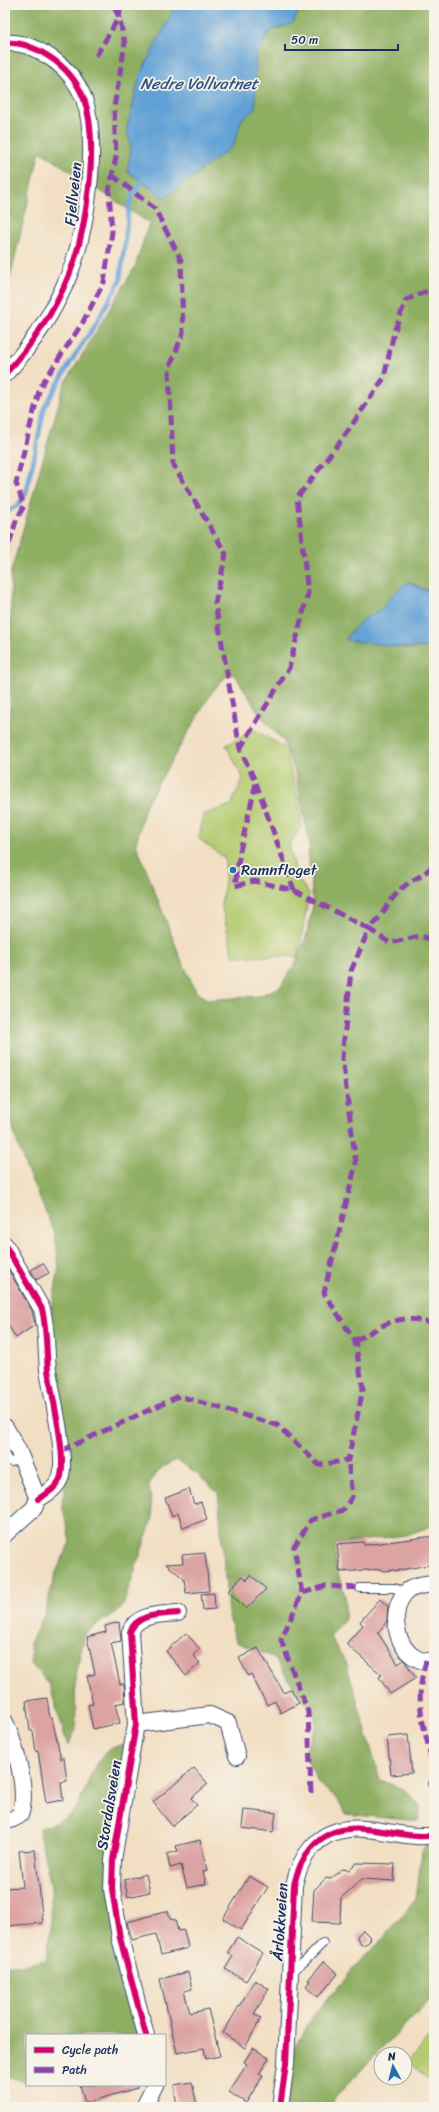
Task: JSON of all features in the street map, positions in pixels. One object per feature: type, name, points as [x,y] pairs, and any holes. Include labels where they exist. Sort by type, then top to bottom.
[{"type":"street","name":"Fjellveien","points":[[5,43],[36,48],[57,61],[74,80],[84,100],[89,122],[90,159],[87,201],[81,238],[69,275],[54,308],[34,340],[5,374]]},
{"type":"street","points":[[5,1245],[42,1309],[45,1319],[48,1368],[61,1451],[62,1469],[57,1484],[49,1493],[38,1499],[29,1514],[5,1534]]},
{"type":"street","points":[[5,1427],[22,1459],[38,1499]]},
{"type":"street","points":[[434,1584],[417,1587],[405,1592],[399,1605],[396,1618],[399,1639],[413,1656],[421,1661],[434,1661]]},
{"type":"street","name":"Stordalsveien","points":[[146,2034],[120,1938],[112,1888],[113,1860],[136,1724],[130,1639],[133,1625],[139,1619],[178,1613]]},
{"type":"street","points":[[136,1724],[210,1715],[228,1723],[237,1756]]},
{"type":"street","points":[[5,1722],[23,1784],[24,1797],[20,1815],[13,1819],[5,1820]]},
{"type":"street","name":"Årlokkveien","points":[[280,2107],[285,2080],[294,1885],[301,1861],[316,1842],[326,1836],[348,1829],[416,1836],[434,1835]]},
{"type":"street","points":[[144,2107],[154,2086]]},
{"type":"lane","points":[[5,1455],[8,1460],[12,1462],[22,1459]]},
{"type":"lane","points":[[360,1588],[394,1588],[405,1592]]},
{"type":"lane","points":[[290,1972],[304,1962],[323,1943]]},
{"type":"green space","points":[[5,5],[176,5],[140,75],[127,129],[132,149],[127,171],[165,198],[234,145],[241,120],[255,108],[255,56],[270,31],[293,23],[301,5],[434,5],[434,593],[409,582],[403,585],[387,601],[383,608],[362,620],[347,640],[407,648],[434,647],[434,1525],[407,1535],[335,1544],[336,1566],[345,1596],[345,1619],[330,1637],[346,1662],[380,1780],[404,1789],[421,1806],[418,1821],[345,1814],[337,1798],[319,1784],[304,1754],[316,1726],[314,1712],[292,1685],[275,1658],[236,1642],[228,1613],[218,1493],[196,1473],[177,1460],[162,1467],[149,1484],[153,1517],[122,1608],[86,1632],[75,1675],[76,1729],[68,1746],[49,1684],[31,1664],[30,1643],[45,1613],[55,1574],[70,1542],[62,1504],[67,1473],[50,1319],[59,1267],[55,1233],[26,1168],[14,1133],[5,1085],[5,722],[10,717],[11,572],[64,385],[135,267],[149,223],[40,151],[5,299]],"holes":[[[228,674],[235,675],[260,715],[284,742],[295,772],[309,841],[310,852],[308,851],[313,905],[306,937],[295,964],[280,987],[259,996],[209,1000],[197,993],[181,959],[136,844],[145,806],[212,692]]]},
{"type":"green space","points":[[255,730],[285,748],[298,798],[302,826],[289,845],[297,877],[309,894],[298,957],[233,956],[221,903],[225,881],[225,858],[199,839],[203,815],[231,805],[243,778],[226,745]]},
{"type":"green space","points":[[122,1745],[125,1747],[109,1860],[140,2034],[26,2034],[26,2083],[5,2075],[5,1965],[22,1965],[46,1960],[51,1929],[51,1887],[39,1829],[61,1820],[72,1813],[78,1805],[91,1774],[97,1764],[103,1755],[111,1748]]},
{"type":"green space","points":[[434,1841],[434,1995],[384,2046],[373,2046],[373,2058],[335,2097],[331,2107],[286,2107],[294,2048],[313,2016],[357,1964],[379,1943],[416,1899],[422,1851],[428,1842]]},
{"type":"green space","points":[[434,2033],[434,2085],[413,2066],[413,2056]]},
{"type":"water","name":"Nedre Vollvatnet","points":[[176,5],[301,5],[293,23],[270,31],[256,56],[255,108],[241,120],[234,145],[165,198],[127,171],[131,149],[127,129],[140,75]]},
{"type":"water","points":[[409,582],[434,593],[434,647],[407,648],[346,640],[348,635],[362,620],[383,608],[387,601],[403,585]]},
{"type":"building","points":[[43,1263],[49,1273],[36,1280],[31,1270]]},
{"type":"building","points":[[5,1264],[32,1311],[35,1325],[16,1338],[5,1320]]},
{"type":"building","points":[[189,1489],[194,1504],[201,1502],[207,1519],[183,1528],[178,1513],[172,1516],[165,1498]]},
{"type":"building","points":[[434,1536],[434,1564],[395,1571],[382,1571],[382,1569],[340,1572],[337,1544],[363,1542],[364,1545]]},
{"type":"building","points":[[205,1553],[209,1591],[186,1593],[184,1579],[166,1564],[183,1563],[182,1555]]},
{"type":"building","points":[[251,1575],[266,1589],[246,1609],[228,1591],[243,1576],[247,1580]]},
{"type":"building","points":[[214,1593],[215,1609],[203,1610],[201,1594]]},
{"type":"building","points":[[380,1599],[388,1606],[387,1621],[378,1633],[398,1664],[404,1660],[416,1678],[390,1694],[379,1677],[382,1675],[346,1644],[363,1625],[360,1622],[363,1618]]},
{"type":"building","points":[[119,1622],[121,1641],[111,1643],[120,1684],[124,1684],[125,1702],[115,1704],[120,1723],[93,1729],[88,1705],[93,1704],[87,1676],[95,1674],[87,1637],[106,1632],[105,1626]]},
{"type":"building","points":[[186,1633],[200,1649],[193,1655],[200,1663],[186,1676],[166,1651]]},
{"type":"building","points":[[258,1648],[284,1693],[291,1689],[299,1703],[281,1713],[275,1701],[267,1705],[251,1674],[248,1676],[239,1658]]},
{"type":"building","points":[[47,1698],[50,1718],[52,1718],[61,1759],[64,1758],[67,1781],[61,1782],[63,1800],[46,1803],[38,1751],[36,1752],[33,1731],[30,1731],[26,1701]]},
{"type":"building","points":[[408,1735],[412,1773],[391,1775],[387,1737]]},
{"type":"building","points":[[194,1768],[208,1784],[191,1798],[197,1805],[172,1826],[153,1802]]},
{"type":"building","points":[[244,1810],[276,1813],[273,1832],[242,1828]]},
{"type":"building","points":[[200,1840],[207,1870],[203,1871],[206,1884],[187,1888],[181,1865],[170,1868],[167,1854],[178,1851],[176,1846]]},
{"type":"building","points":[[35,1850],[43,1923],[5,1926],[5,1888],[23,1887],[19,1851]]},
{"type":"building","points":[[356,1863],[395,1864],[394,1881],[362,1879],[341,1898],[340,1923],[312,1922],[314,1890],[326,1878],[331,1879],[342,1869],[349,1870]]},
{"type":"building","points":[[146,1874],[150,1892],[128,1897],[124,1880]]},
{"type":"building","points":[[249,1876],[268,1887],[241,1930],[223,1919]]},
{"type":"building","points":[[168,1911],[170,1919],[175,1920],[178,1931],[184,1930],[188,1948],[161,1955],[156,1934],[132,1940],[127,1922]]},
{"type":"building","points":[[363,1930],[369,1936],[370,1941],[361,1945],[357,1936]]},
{"type":"building","points":[[237,1937],[263,1953],[246,1981],[225,1969],[233,1956],[228,1952]]},
{"type":"building","points":[[324,1961],[338,1974],[318,1997],[306,1986],[310,1981],[308,1980]]},
{"type":"building","points":[[188,1972],[192,1989],[184,1991],[190,2013],[208,2009],[220,2056],[206,2059],[204,2048],[177,2053],[160,1979]]},
{"type":"building","points":[[255,1980],[269,1989],[254,2014],[261,2018],[245,2048],[223,2033]]},
{"type":"building","points":[[253,2048],[269,2058],[259,2074],[263,2076],[246,2103],[229,2092],[247,2064],[244,2062]]},
{"type":"building","points":[[192,2082],[197,2106],[177,2107],[174,2085]]},
{"type":"building","points":[[80,2086],[137,2086],[137,2088],[85,2103]]},
{"type":"waterway","points":[[5,513],[17,506],[26,494],[45,406],[95,325],[120,281],[129,207],[133,194],[142,181]]},
{"type":"marked path","points":[[96,56],[119,17],[113,5]]},
{"type":"marked path","points":[[5,558],[16,521],[24,506],[16,483],[40,387],[83,322],[104,282],[112,232],[109,191],[116,157],[114,107],[125,44],[119,17],[121,5]]},
{"type":"marked path","points":[[112,175],[155,209],[181,260],[183,333],[169,369],[173,464],[226,554],[215,603],[240,749],[256,783],[240,851],[235,886],[254,881],[294,890],[369,929],[398,892],[426,872],[434,864]]},
{"type":"marked path","points":[[240,749],[289,668],[308,593],[297,498],[345,435],[384,378],[394,332],[406,300],[434,288]]},
{"type":"marked path","points":[[256,783],[294,890]]},
{"type":"marked path","points":[[61,1451],[179,1396],[277,1425],[319,1465],[348,1460],[363,1389],[355,1341],[324,1293],[356,1163],[342,1058],[351,971],[369,929],[390,943],[420,936],[434,940]]},
{"type":"marked path","points":[[355,1341],[384,1325],[401,1320],[410,1319],[434,1324]]},
{"type":"marked path","points":[[302,1593],[294,1547],[311,1520],[343,1510],[352,1497],[348,1460]]},
{"type":"marked path","points":[[311,1793],[308,1712],[281,1640],[302,1593],[326,1586],[360,1588]]},
{"type":"marked path","points":[[426,1661],[422,1675],[420,1700],[423,1723],[432,1761]]},
{"type":"cycle path","points":[[5,43],[22,44],[38,50],[65,69],[78,86],[84,99],[89,117],[91,139],[89,188],[81,236],[69,275],[42,328],[5,374]]},
{"type":"cycle path","points":[[5,1245],[42,1309],[46,1332],[48,1370],[62,1453],[60,1480],[55,1487],[38,1499]]},
{"type":"cycle path","points":[[146,2034],[120,1938],[112,1889],[113,1860],[136,1724],[130,1632],[133,1626],[144,1618],[178,1613]]},
{"type":"cycle path","points":[[280,2107],[286,2064],[294,1885],[306,1856],[312,1848],[327,1835],[348,1829],[365,1829],[414,1836],[434,1835]]},
{"type":"place","name":"Ramnfloget","points":[[233,870]]}]
